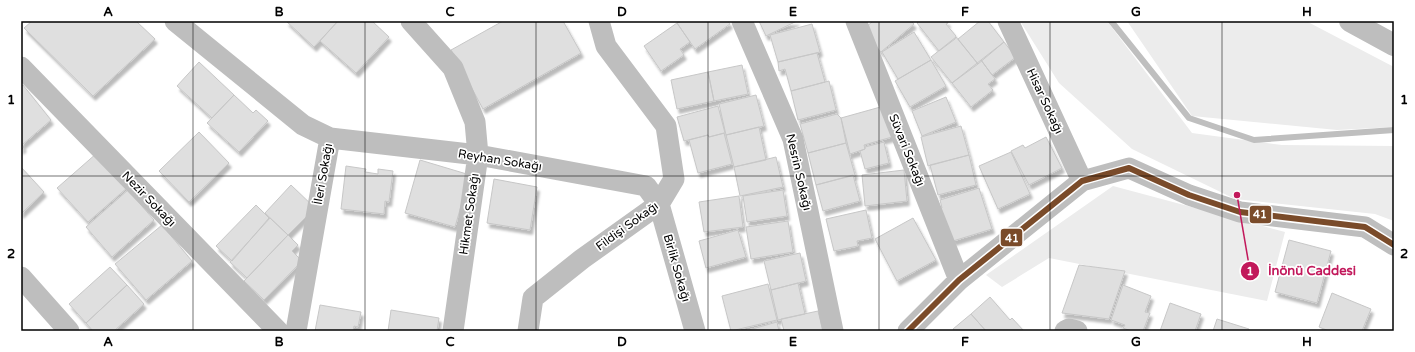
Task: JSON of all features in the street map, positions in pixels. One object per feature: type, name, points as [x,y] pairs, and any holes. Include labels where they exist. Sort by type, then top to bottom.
[{"type":"street","name":"İleri Sokağı","points":[[175,21],[303,125],[330,138],[296,331]]},
{"type":"street","name":"Hikmet Sokağı","points":[[411,21],[453,68],[476,122],[478,155],[453,331]]},
{"type":"street","name":"Fildişi Sokağı","points":[[528,331],[533,298],[582,259],[659,204],[674,179],[666,126],[606,46],[599,21]]},
{"type":"street","name":"Nesrin Sokağı","points":[[742,21],[793,139],[833,331]]},
{"type":"street","name":"Süvari Sokağı","points":[[856,21],[959,280]]},
{"type":"street","name":"Hisar Sokağı","points":[[1008,21],[1082,181]]},
{"type":"street","points":[[1350,21],[1394,45]]},
{"type":"street","name":"Nezir Sokağı","points":[[21,67],[278,331]]},
{"type":"street","name":"Reyhan Sokağı","points":[[330,138],[478,155],[646,186],[659,204]]},
{"type":"street","points":[[908,331],[959,280],[1082,181],[1129,168],[1189,195],[1240,212],[1365,227],[1394,245]]},
{"type":"street","name":"Birlik Sokağı","points":[[659,204],[695,331]]},
{"type":"street","points":[[21,277],[69,331]]},
{"type":"street","points":[[1065,331],[1068,329],[1076,331]]},
{"type":"shaded area","points":[[1020,21],[1107,21],[1192,133],[1282,145],[1394,146],[1394,221],[1375,214],[1235,199],[1132,149],[1059,83]]},
{"type":"shaded area","points":[[1127,21],[1306,21],[1394,67],[1394,127],[1337,130],[1192,116]]},
{"type":"shaded area","points":[[1113,186],[1285,232],[1267,301],[1049,258],[1002,287],[986,275]]},
{"type":"building","points":[[32,21],[136,21],[155,39],[93,96],[24,28]]},
{"type":"building","points":[[286,21],[338,21],[314,47]]},
{"type":"building","points":[[338,21],[372,21],[389,37],[356,73],[320,41]]},
{"type":"building","points":[[503,21],[563,21],[581,53],[483,109],[451,50]]},
{"type":"building","points":[[681,21],[728,21],[730,24],[695,49],[677,23]]},
{"type":"building","points":[[759,21],[797,21],[766,36]]},
{"type":"building","points":[[873,21],[911,21],[914,24],[881,52],[870,40],[865,28]]},
{"type":"building","points":[[919,21],[947,21],[948,23],[946,24],[956,36],[955,39],[939,51],[917,23]]},
{"type":"building","points":[[980,21],[988,21],[1004,42],[978,64],[958,39]]},
{"type":"building","points":[[677,23],[690,42],[680,49],[684,55],[661,71],[644,46]]},
{"type":"building","points":[[812,24],[820,52],[778,62],[770,35]]},
{"type":"building","points":[[914,32],[931,60],[898,79],[882,52]]},
{"type":"building","points":[[956,37],[978,64],[952,83],[931,57]]},
{"type":"building","points":[[1004,42],[1016,57],[992,75],[981,60]]},
{"type":"building","points":[[817,53],[825,82],[791,91],[785,69],[779,71],[778,62]]},
{"type":"building","points":[[931,60],[946,86],[910,107],[895,81]]},
{"type":"building","points":[[981,60],[995,79],[988,84],[993,90],[971,107],[952,83]]},
{"type":"building","points":[[199,62],[234,95],[212,118],[177,86]]},
{"type":"building","points":[[742,65],[748,94],[714,101],[708,72]]},
{"type":"building","points":[[708,72],[714,101],[677,109],[671,80]]},
{"type":"building","points":[[829,81],[836,110],[798,120],[791,91]]},
{"type":"building","points":[[23,85],[51,120],[22,145],[24,147],[21,150],[21,86]]},
{"type":"building","points":[[234,95],[253,113],[256,110],[268,121],[239,152],[207,123]]},
{"type":"building","points":[[756,95],[764,126],[726,135],[719,104]]},
{"type":"building","points":[[946,97],[956,122],[922,136],[912,111]]},
{"type":"building","points":[[718,106],[725,133],[709,137],[708,135],[684,141],[677,117]]},
{"type":"building","points":[[884,106],[892,137],[864,145],[865,149],[850,154],[841,118]]},
{"type":"building","points":[[837,114],[841,118],[846,143],[808,153],[800,124]]},
{"type":"building","points":[[961,126],[969,155],[928,166],[921,137]]},
{"type":"building","points":[[759,127],[766,160],[734,167],[726,135]]},
{"type":"building","points":[[199,132],[229,163],[189,202],[159,171]]},
{"type":"building","points":[[724,133],[732,164],[698,173],[689,140]]},
{"type":"building","points":[[1046,137],[1062,168],[1029,185],[1011,151],[1023,145],[1025,148]]},
{"type":"building","points":[[884,142],[889,163],[865,169],[860,151],[865,149],[865,147]]},
{"type":"building","points":[[846,143],[855,175],[816,185],[808,153]]},
{"type":"building","points":[[1011,152],[1030,194],[998,209],[979,166]]},
{"type":"building","points":[[97,153],[128,187],[88,222],[57,188]]},
{"type":"building","points":[[969,155],[976,185],[938,195],[930,165]]},
{"type":"building","points":[[776,157],[783,187],[740,196],[734,167]]},
{"type":"building","points":[[420,160],[470,175],[455,227],[405,213]]},
{"type":"building","points":[[346,166],[366,169],[365,172],[378,174],[378,169],[393,171],[389,202],[385,201],[384,214],[341,209]]},
{"type":"building","points":[[21,167],[44,192],[21,214]]},
{"type":"building","points":[[904,170],[907,201],[865,206],[862,175]]},
{"type":"building","points":[[853,175],[860,201],[823,211],[816,185]]},
{"type":"building","points":[[494,179],[537,187],[530,230],[487,223]]},
{"type":"building","points":[[291,185],[315,208],[288,235],[265,213]]},
{"type":"building","points":[[979,188],[992,229],[953,241],[939,209],[942,208],[940,200]]},
{"type":"building","points":[[128,190],[154,220],[112,257],[86,227]]},
{"type":"building","points":[[783,190],[787,216],[747,222],[743,196]]},
{"type":"building","points":[[739,196],[743,227],[704,232],[699,202]]},
{"type":"building","points":[[256,205],[269,218],[232,261],[216,246]]},
{"type":"building","points":[[866,210],[872,238],[857,241],[858,246],[834,251],[826,219]]},
{"type":"building","points":[[270,218],[288,235],[247,278],[230,262]]},
{"type":"building","points":[[913,218],[936,260],[897,281],[875,239]]},
{"type":"building","points":[[788,221],[793,252],[751,259],[746,227]]},
{"type":"building","points":[[162,225],[192,261],[146,300],[115,264]]},
{"type":"building","points":[[738,230],[746,257],[706,268],[699,241]]},
{"type":"building","points":[[288,235],[298,245],[292,251],[302,261],[264,300],[244,281]]},
{"type":"building","points":[[1289,240],[1331,251],[1317,303],[1275,292]]},
{"type":"building","points":[[800,253],[806,281],[771,290],[764,261]]},
{"type":"building","points":[[1079,265],[1125,271],[1109,319],[1062,313]]},
{"type":"building","points":[[110,267],[127,285],[86,323],[69,304]]},
{"type":"building","points":[[798,283],[805,314],[778,320],[771,290]]},
{"type":"building","points":[[768,284],[777,320],[731,331],[722,296]]},
{"type":"building","points":[[127,285],[144,304],[114,331],[93,331],[86,323]]},
{"type":"building","points":[[1123,285],[1151,296],[1145,312],[1150,313],[1143,331],[1131,331],[1123,328],[1125,325],[1111,320]]},
{"type":"building","points":[[1332,293],[1371,309],[1362,331],[1329,331],[1319,327]]},
{"type":"building","points":[[990,297],[1010,320],[1012,318],[1024,331],[986,331],[971,314]]},
{"type":"building","points":[[1170,303],[1201,314],[1195,331],[1160,331]]},
{"type":"building","points":[[320,305],[361,312],[358,327],[354,326],[353,331],[315,331]]},
{"type":"building","points":[[391,310],[439,318],[437,331],[388,331]]},
{"type":"building","points":[[818,311],[823,331],[784,331],[781,319]]},
{"type":"building","points":[[971,314],[986,331],[954,331],[953,329]]},
{"type":"building","points":[[1217,319],[1249,329],[1249,331],[1213,331]]},
{"type":"building","points":[[777,322],[779,331],[745,331]]},
{"type":"waterway","points":[[1111,21],[1189,118],[1254,140],[1394,130]]},
{"type":"transit line","name":"41","points":[[908,331],[959,280],[1082,181],[1129,168],[1189,195],[1240,212],[1365,227],[1394,245]]},
{"type":"place","name":"İnönü Caddesi","points":[[1237,195]]}]
